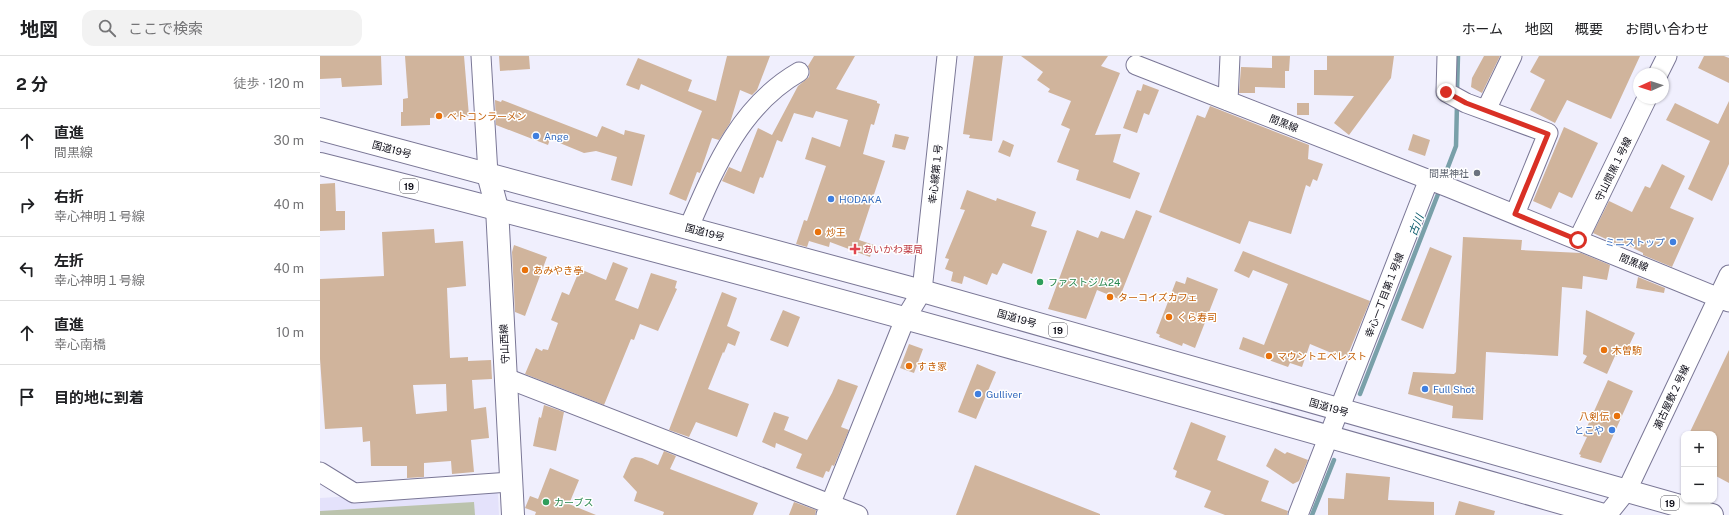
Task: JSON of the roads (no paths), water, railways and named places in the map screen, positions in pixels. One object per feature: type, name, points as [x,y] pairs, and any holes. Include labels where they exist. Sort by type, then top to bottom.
[{"type":"main road","name":"国道19号","points":[[320,129],[690,227],[922,291],[1712,515]]},
{"type":"main road","name":"19","points":[[320,164],[497,208],[905,319],[1328,436],[1604,515]]},
{"type":"main road","name":"守山西線","points":[[488,174],[497,208],[513,515]]},
{"type":"street","points":[[481,56],[488,174]]},
{"type":"street","name":"幸心線第１号","points":[[922,291],[947,56]]},
{"type":"street","points":[[1228,101],[1230,56]]},
{"type":"street","points":[[1447,56],[1446,92],[1466,103],[1548,134],[1515,214]]},
{"type":"street","points":[[1486,110],[1512,56]]},
{"type":"street","points":[[1661,68],[1667,56]]},
{"type":"street","name":"間黒線","points":[[1136,65],[1431,180],[1724,299]]},
{"type":"street","points":[[690,227],[715,167],[745,118],[783,81],[799,72]]},
{"type":"street","name":"守山間黒１号線","points":[[1578,240],[1644,104]]},
{"type":"street","name":"幸心一丁目第１号線","points":[[1298,515],[1338,410],[1431,180]]},
{"type":"street","name":"瀬古屋敷２号線","points":[[1607,515],[1627,490],[1724,299],[1729,274]]},
{"type":"street","points":[[828,510],[905,319],[922,291]]},
{"type":"street","points":[[506,378],[828,510],[858,515]]},
{"type":"street","points":[[320,472],[354,493],[511,482]]},
{"type":"waterway","name":"古川","points":[[1457,92],[1458,56]]},
{"type":"waterway","name":"古川","points":[[1443,180],[1456,146],[1457,104]]},
{"type":"waterway","name":"古川","points":[[1360,394],[1440,189]]},
{"type":"waterway","name":"古川","points":[[1312,515],[1334,460]]},
{"type":"place","name":"ベトコンラーメン","points":[[439,116]]},
{"type":"place","name":"Ange","points":[[536,136]]},
{"type":"place","name":"間黒神社","points":[[1477,173]]},
{"type":"place","name":"HODAKA","points":[[831,199]]},
{"type":"place","name":"炒王","points":[[818,232]]},
{"type":"place","name":"ミニストップ","points":[[1673,242]]},
{"type":"place","name":"あいかわ薬局","points":[[855,249]]},
{"type":"place","name":"あみやき亭","points":[[525,270]]},
{"type":"place","name":"ファストジム24","points":[[1040,282]]},
{"type":"place","name":"ターコイズカフェ","points":[[1110,297]]},
{"type":"place","name":"くら寿司","points":[[1169,317]]},
{"type":"place","name":"木曽駒","points":[[1604,350]]},
{"type":"place","name":"マウントエベレスト","points":[[1269,356]]},
{"type":"place","name":"すき家","points":[[909,366]]},
{"type":"place","name":"Full Shot","points":[[1425,389]]},
{"type":"place","name":"Gulliver","points":[[978,394]]},
{"type":"place","name":"八剣伝","points":[[1617,416]]},
{"type":"place","name":"とこや","points":[[1612,430]]},
{"type":"place","name":"カーブス","points":[[546,502]]}]
